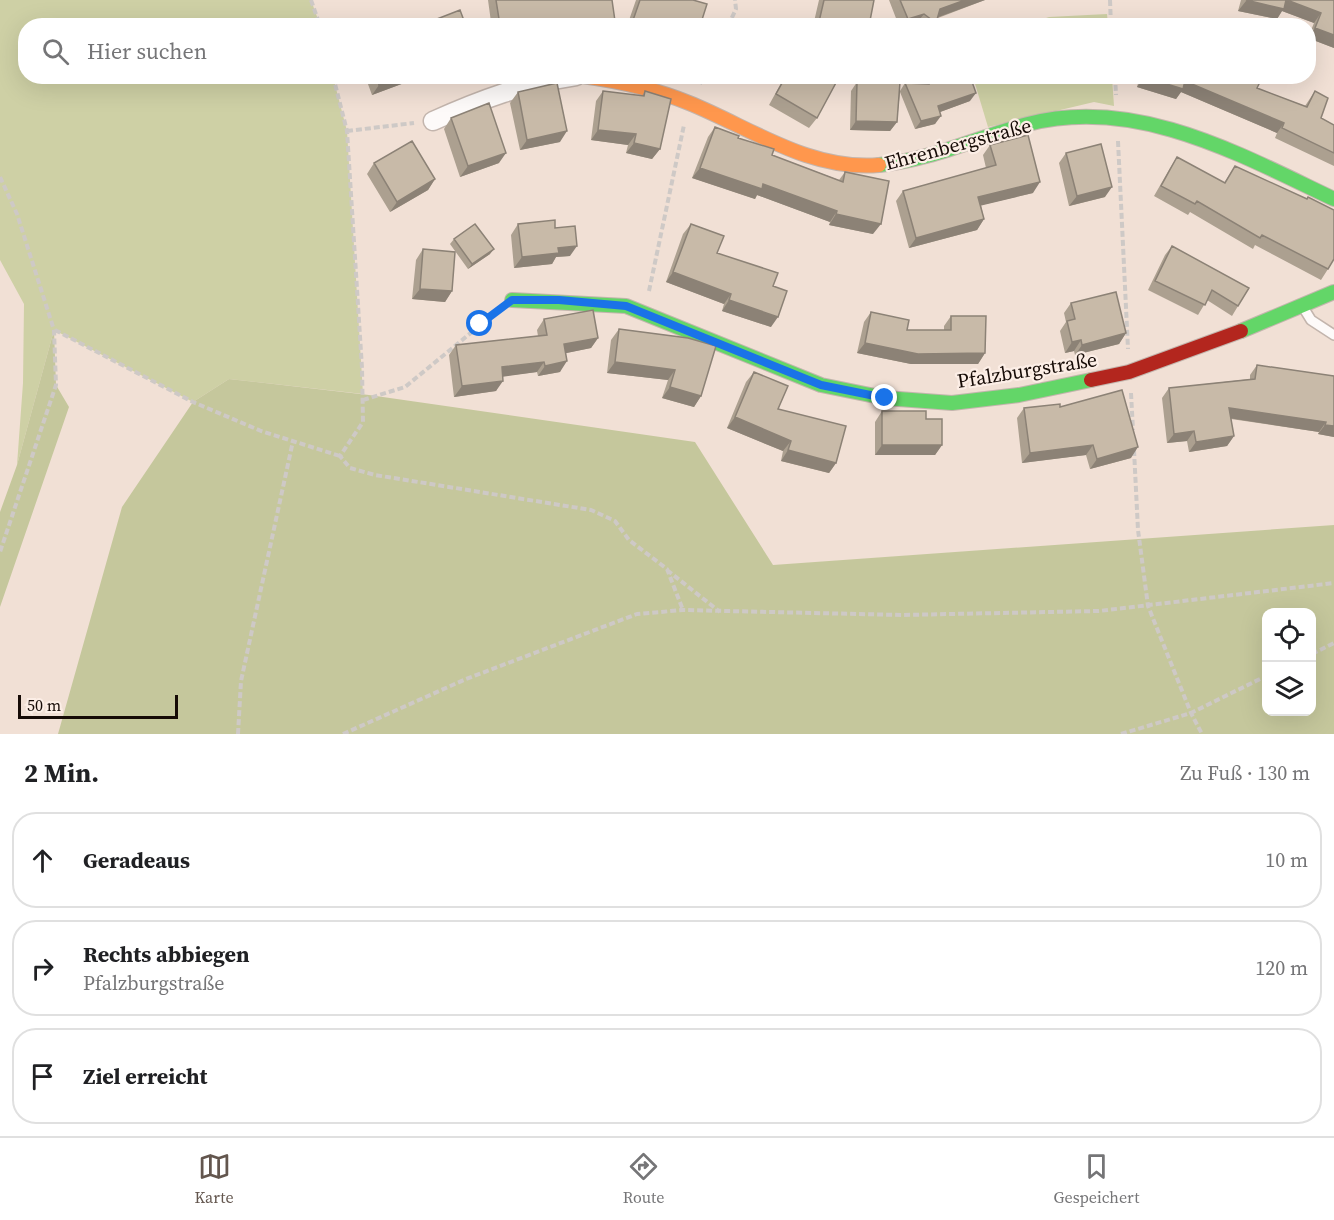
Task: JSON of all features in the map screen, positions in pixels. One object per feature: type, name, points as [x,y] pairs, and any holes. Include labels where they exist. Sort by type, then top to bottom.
[{"type":"street","points":[[433,121],[483,99],[530,84]]},
{"type":"street","name":"Ehrenbergstraße","points":[[631,84],[676,98],[793,152],[838,164],[864,166],[886,166],[1053,118],[1090,114],[1117,117],[1212,142],[1334,199]]},
{"type":"street","name":"Pfalzburgstraße","points":[[512,300],[626,306],[821,385],[885,398],[952,403],[1019,395],[1130,372],[1206,346],[1334,292]]},
{"type":"lane","points":[[1303,307],[1311,320],[1334,334]]},
{"type":"path","points":[[311,0],[317,18]]},
{"type":"path","points":[[732,18],[736,9],[735,0]]},
{"type":"path","points":[[1110,0],[1111,18]]},
{"type":"path","points":[[335,84],[347,131],[363,400],[363,422],[340,456]]},
{"type":"path","points":[[1115,84],[1138,530],[1148,606],[1191,713],[1202,734]]},
{"type":"path","points":[[347,131],[433,121]]},
{"type":"path","points":[[645,312],[682,133]]},
{"type":"path","points":[[0,177],[17,214],[54,330],[56,385],[0,552]]},
{"type":"path","points":[[363,400],[405,387],[512,300]]},
{"type":"path","points":[[54,330],[193,402],[261,431],[340,456],[350,468],[375,475],[561,505],[607,515],[629,540],[721,612]]},
{"type":"path","points":[[238,734],[241,681],[293,441]]},
{"type":"path","points":[[667,569],[683,610]]},
{"type":"path","points":[[343,734],[466,679],[637,614],[683,610],[902,615],[1099,611],[1334,583]]},
{"type":"path","points":[[1316,652],[1334,643]]},
{"type":"path","points":[[1121,734],[1191,713],[1262,678]]},
{"type":"green space","points":[[0,0],[311,0],[317,18],[18,18],[18,84],[335,84],[347,131],[363,394],[229,379],[193,402],[54,330],[17,465],[23,383],[24,304],[0,260]]},
{"type":"green space","points":[[1107,14],[1107,18],[1046,18]]},
{"type":"green space","points":[[975,84],[1112,84],[1114,106],[1094,102],[988,127]]},
{"type":"green space","points":[[54,330],[56,385],[69,407],[0,607],[0,512],[17,465]]},
{"type":"green space","points":[[229,379],[369,395],[695,442],[773,565],[1334,525],[1334,734],[58,734],[122,507],[193,402]]},
{"type":"building","points":[[496,0],[612,0],[615,18],[499,18]]},
{"type":"building","points":[[640,0],[693,0],[707,4],[703,18],[634,18]]},
{"type":"building","points":[[824,0],[874,0],[871,18],[820,18]]},
{"type":"building","points":[[900,0],[965,0],[940,9],[937,18],[929,18],[924,14],[908,18]]},
{"type":"building","points":[[1246,0],[1286,0],[1284,9]]},
{"type":"building","points":[[1287,0],[1334,0],[1334,35],[1316,28],[1321,13]]},
{"type":"building","points":[[460,10],[463,18],[440,18]]},
{"type":"building","points":[[557,84],[567,131],[527,140],[518,92]]},
{"type":"building","points":[[782,84],[835,84],[817,118],[776,94]]},
{"type":"building","points":[[857,84],[900,84],[897,122],[856,121]]},
{"type":"building","points":[[905,84],[973,84],[976,93],[938,106],[941,116],[921,121]]},
{"type":"building","points":[[1167,84],[1184,84],[1183,89]]},
{"type":"building","points":[[1192,84],[1259,84],[1257,88],[1307,107],[1315,91],[1328,98],[1321,118],[1334,125],[1334,153],[1282,128],[1284,123]]},
{"type":"building","points":[[603,91],[644,96],[645,91],[671,99],[660,149],[634,143],[636,134],[598,130]]},
{"type":"building","points":[[489,103],[506,153],[468,166],[451,118]]},
{"type":"building","points":[[715,127],[739,136],[738,138],[774,149],[772,155],[843,182],[845,172],[889,181],[881,224],[836,214],[837,211],[763,184],[762,189],[700,168]]},
{"type":"building","points":[[1028,135],[1040,182],[978,197],[984,219],[916,238],[903,191],[996,165],[990,145]]},
{"type":"building","points":[[412,141],[435,179],[397,202],[374,163]]},
{"type":"building","points":[[1101,144],[1112,187],[1077,196],[1066,153]]},
{"type":"building","points":[[1177,157],[1225,183],[1235,166],[1334,210],[1334,259],[1328,269],[1262,235],[1260,238],[1197,201],[1195,204],[1161,186]]},
{"type":"building","points":[[555,220],[555,228],[575,226],[577,246],[558,248],[559,253],[522,257],[518,224]]},
{"type":"building","points":[[475,224],[494,249],[472,264],[454,239]]},
{"type":"building","points":[[691,224],[724,236],[717,253],[778,273],[773,286],[787,291],[778,317],[729,300],[731,294],[673,272]]},
{"type":"building","points":[[1172,246],[1249,288],[1238,306],[1212,290],[1205,305],[1155,281]]},
{"type":"building","points":[[423,249],[455,252],[452,291],[420,289]]},
{"type":"building","points":[[1116,292],[1126,333],[1082,345],[1081,340],[1072,342],[1067,321],[1075,319],[1071,303]]},
{"type":"building","points":[[593,310],[598,338],[564,344],[567,361],[545,366],[544,362],[502,367],[503,381],[462,386],[456,345],[547,335],[544,319]]},
{"type":"building","points":[[871,312],[909,320],[907,330],[951,330],[951,316],[986,316],[985,353],[918,354],[865,343]]},
{"type":"building","points":[[619,329],[688,338],[716,346],[701,396],[670,387],[675,370],[615,362]]},
{"type":"building","points":[[1257,365],[1334,376],[1334,426],[1325,425],[1326,422],[1229,408],[1234,436],[1196,442],[1194,431],[1174,434],[1169,388],[1255,379]]},
{"type":"building","points":[[754,372],[788,386],[778,409],[846,426],[836,463],[788,450],[791,441],[735,417]]},
{"type":"building","points":[[1122,390],[1138,447],[1097,459],[1093,445],[1030,453],[1024,408],[1060,404],[1060,407]]},
{"type":"building","points":[[882,411],[926,411],[926,419],[942,419],[942,445],[882,445]]},
{"type":"traffic: fast","points":[[879,165],[936,153],[1028,124],[1068,117],[1108,118],[1147,124],[1186,134],[1261,164],[1334,199]]},
{"type":"traffic: fast","points":[[1241,331],[1334,292]]},
{"type":"traffic: fast","points":[[512,300],[626,306],[821,385],[885,398],[952,403],[1019,395],[1091,380]]},
{"type":"traffic: slow","points":[[628,84],[676,98],[804,155],[853,165],[879,165]]},
{"type":"traffic: jam","points":[[1091,380],[1129,372],[1241,331]]},
{"type":"route","points":[[480,324],[512,300],[559,300],[626,306],[821,385],[885,398]]}]
